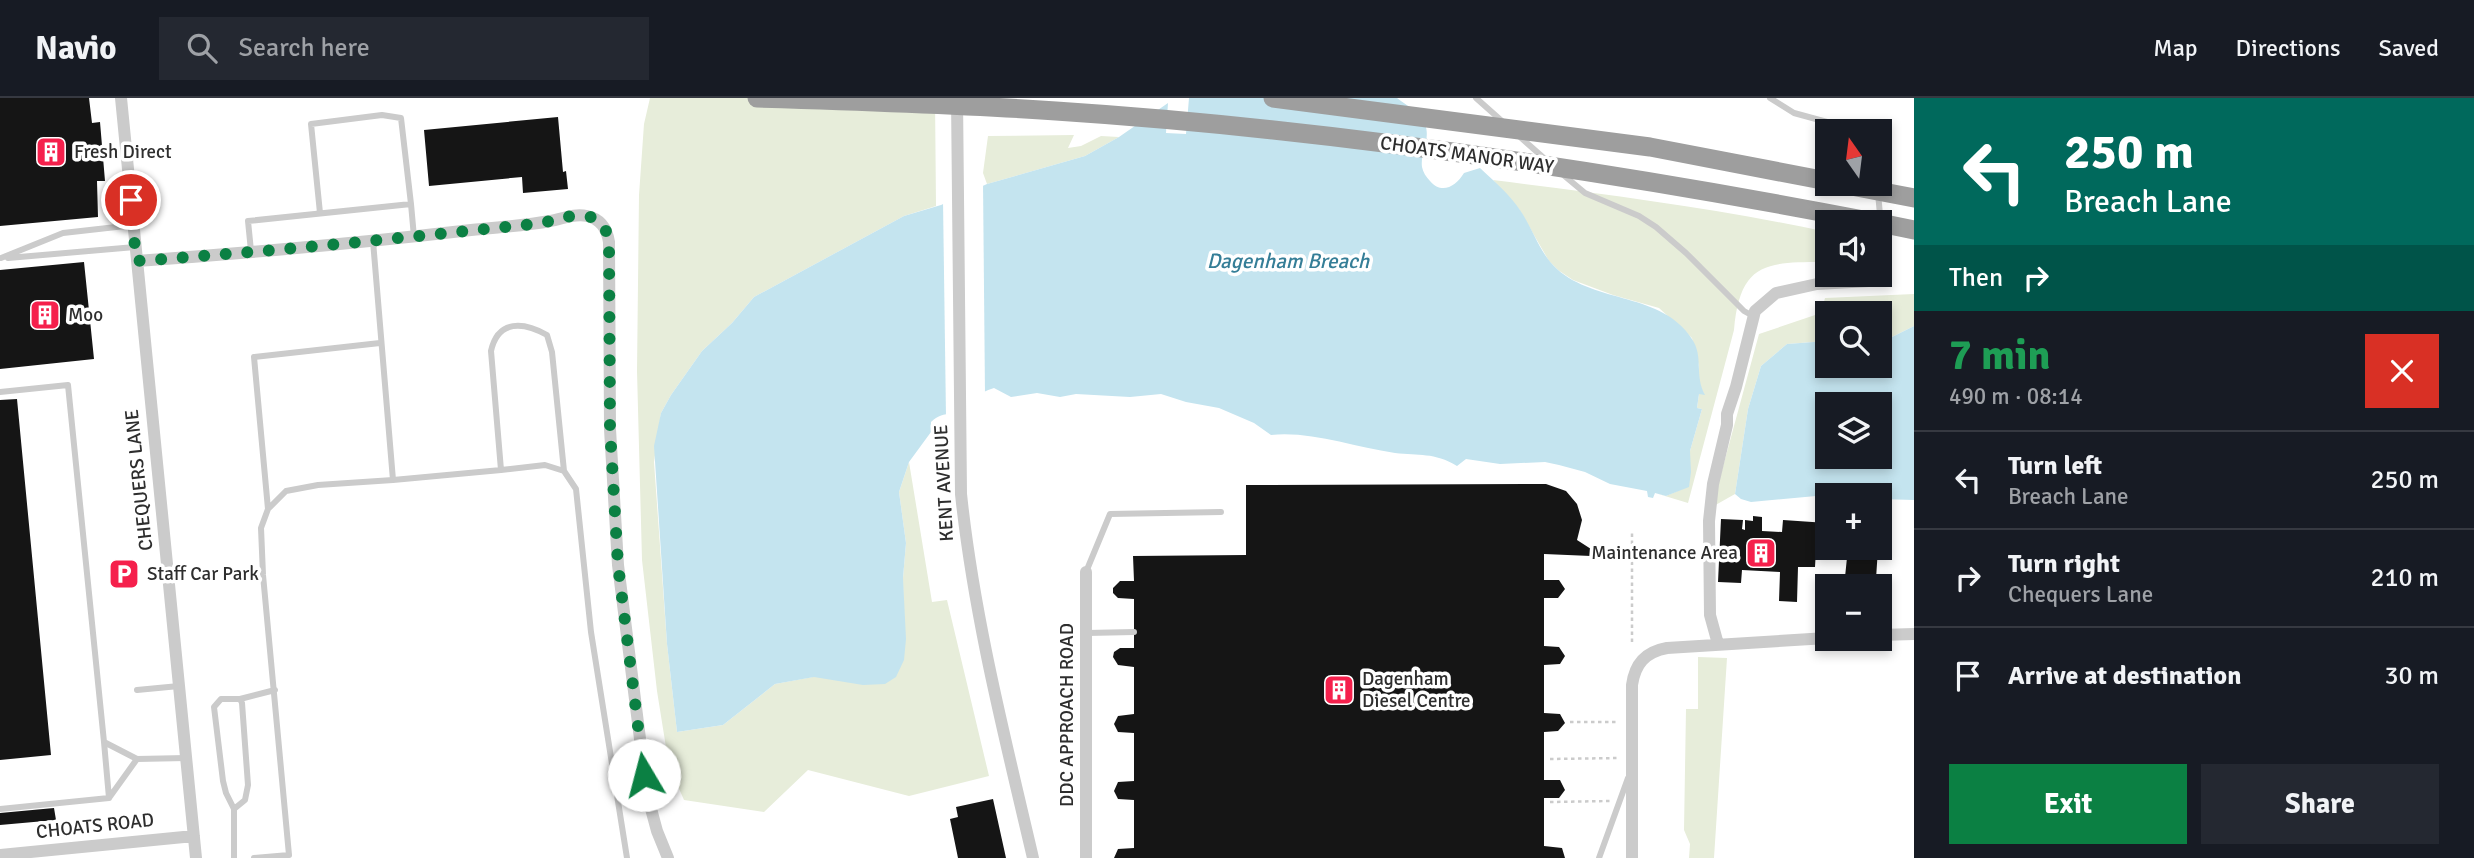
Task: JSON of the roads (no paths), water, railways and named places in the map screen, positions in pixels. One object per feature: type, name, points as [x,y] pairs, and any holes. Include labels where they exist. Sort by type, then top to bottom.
[{"type":"highway","name":"CHOATS MANOR WAY","points":[[757,98],[1057,111],[1278,131],[1463,153],[1646,180],[1815,211]]},
{"type":"highway","name":"CHOATS MANOR WAY","points":[[1273,98],[1650,147],[1815,179]]},
{"type":"highway","points":[[1892,194],[1914,198]]},
{"type":"highway","points":[[1892,225],[1914,230]]},
{"type":"street","name":"CHEQUERS LANE","points":[[121,98],[196,858]]},
{"type":"street","name":"KENT AVENUE","points":[[957,98],[961,494],[967,547],[992,682],[1033,858]]},
{"type":"street","points":[[136,261],[414,237],[550,222],[576,215],[587,216],[600,222],[608,234],[610,429],[618,565],[647,794],[668,858]]},
{"type":"street","points":[[1718,643],[1710,615],[1710,508],[1727,414],[1753,316],[1755,311],[1776,293],[1815,284]]},
{"type":"street","name":"DDC APPROACH ROAD","points":[[1086,572],[1086,858]]},
{"type":"street","points":[[1892,635],[1914,634]]},
{"type":"street","points":[[1632,858],[1632,685],[1637,665],[1651,653],[1660,650],[1718,643],[1815,639]]},
{"type":"street","name":"CHOATS ROAD","points":[[0,855],[194,836]]},
{"type":"lane","points":[[1476,98],[1585,193],[1639,216],[1656,227],[1686,253],[1744,312],[1753,316]]},
{"type":"lane","points":[[1770,98],[1794,113],[1818,119]]},
{"type":"lane","points":[[320,214],[311,124],[382,115],[401,118],[414,237]]},
{"type":"lane","points":[[251,253],[248,221],[411,204]]},
{"type":"lane","points":[[0,258],[63,233],[134,225]]},
{"type":"lane","points":[[373,240],[393,480]]},
{"type":"lane","points":[[0,258],[135,247]]},
{"type":"lane","points":[[501,470],[491,351],[494,340],[503,330],[519,324],[547,335],[552,352],[564,471],[576,489],[591,632],[627,858]]},
{"type":"lane","points":[[268,509],[254,357],[380,343]]},
{"type":"lane","points":[[0,392],[68,386],[109,799]]},
{"type":"lane","points":[[254,858],[290,857],[261,528],[268,509],[286,491],[318,485],[545,466],[564,471]]},
{"type":"lane","points":[[1086,572],[1110,514],[1221,512]]},
{"type":"lane","points":[[1087,634],[1134,632]]},
{"type":"lane","points":[[136,690],[179,687]]},
{"type":"lane","points":[[234,858],[234,809],[223,781],[214,707],[221,699],[240,699],[275,690]]},
{"type":"lane","points":[[234,809],[245,800],[248,785],[240,699]]},
{"type":"lane","points":[[104,742],[137,759],[186,758]]},
{"type":"lane","points":[[0,809],[109,799],[137,759]]},
{"type":"lane","points":[[1599,858],[1632,768]]},
{"type":"water","name":"Dagenham Breach","points":[[1189,98],[1397,98],[1413,110],[1420,116],[1427,130],[1422,167],[1435,185],[1448,187],[1457,182],[1464,173],[1480,168],[1516,204],[1546,256],[1557,269],[1590,288],[1664,313],[1679,324],[1692,339],[1698,353],[1700,380],[1705,395],[1699,394],[1697,408],[1702,409],[1690,451],[1689,487],[1666,496],[1655,493],[1653,498],[1648,497],[1647,491],[1610,484],[1585,472],[1545,462],[1500,464],[1466,459],[1457,466],[1434,457],[1395,453],[1333,440],[1302,435],[1271,435],[1254,423],[1219,408],[1161,394],[1130,397],[1076,394],[1060,397],[1037,393],[1011,397],[994,388],[934,419],[931,422],[931,432],[909,462],[899,492],[906,543],[903,578],[906,639],[904,660],[896,677],[885,684],[863,685],[814,677],[775,684],[723,725],[677,732],[667,644],[654,446],[661,413],[702,351],[732,323],[754,297],[904,216],[941,205],[987,184],[1085,156],[1119,137],[1168,103],[1166,133],[1186,134]]},
{"type":"water","points":[[1914,326],[1914,500],[1892,499],[1892,483],[1815,483],[1815,496],[1751,502],[1735,494],[1748,409],[1761,366],[1787,344],[1815,342],[1815,378],[1892,378],[1892,337]]},
{"type":"place","name":"Fresh Direct","points":[[51,152]]},
{"type":"place","name":"Moo","points":[[45,315]]},
{"type":"place","name":"Maintenance Area","points":[[1761,553]]},
{"type":"place","name":"Staff Car Park","points":[[124,574]]},
{"type":"place","name":"Dagenham Diesel Centre","points":[[1339,690]]}]
